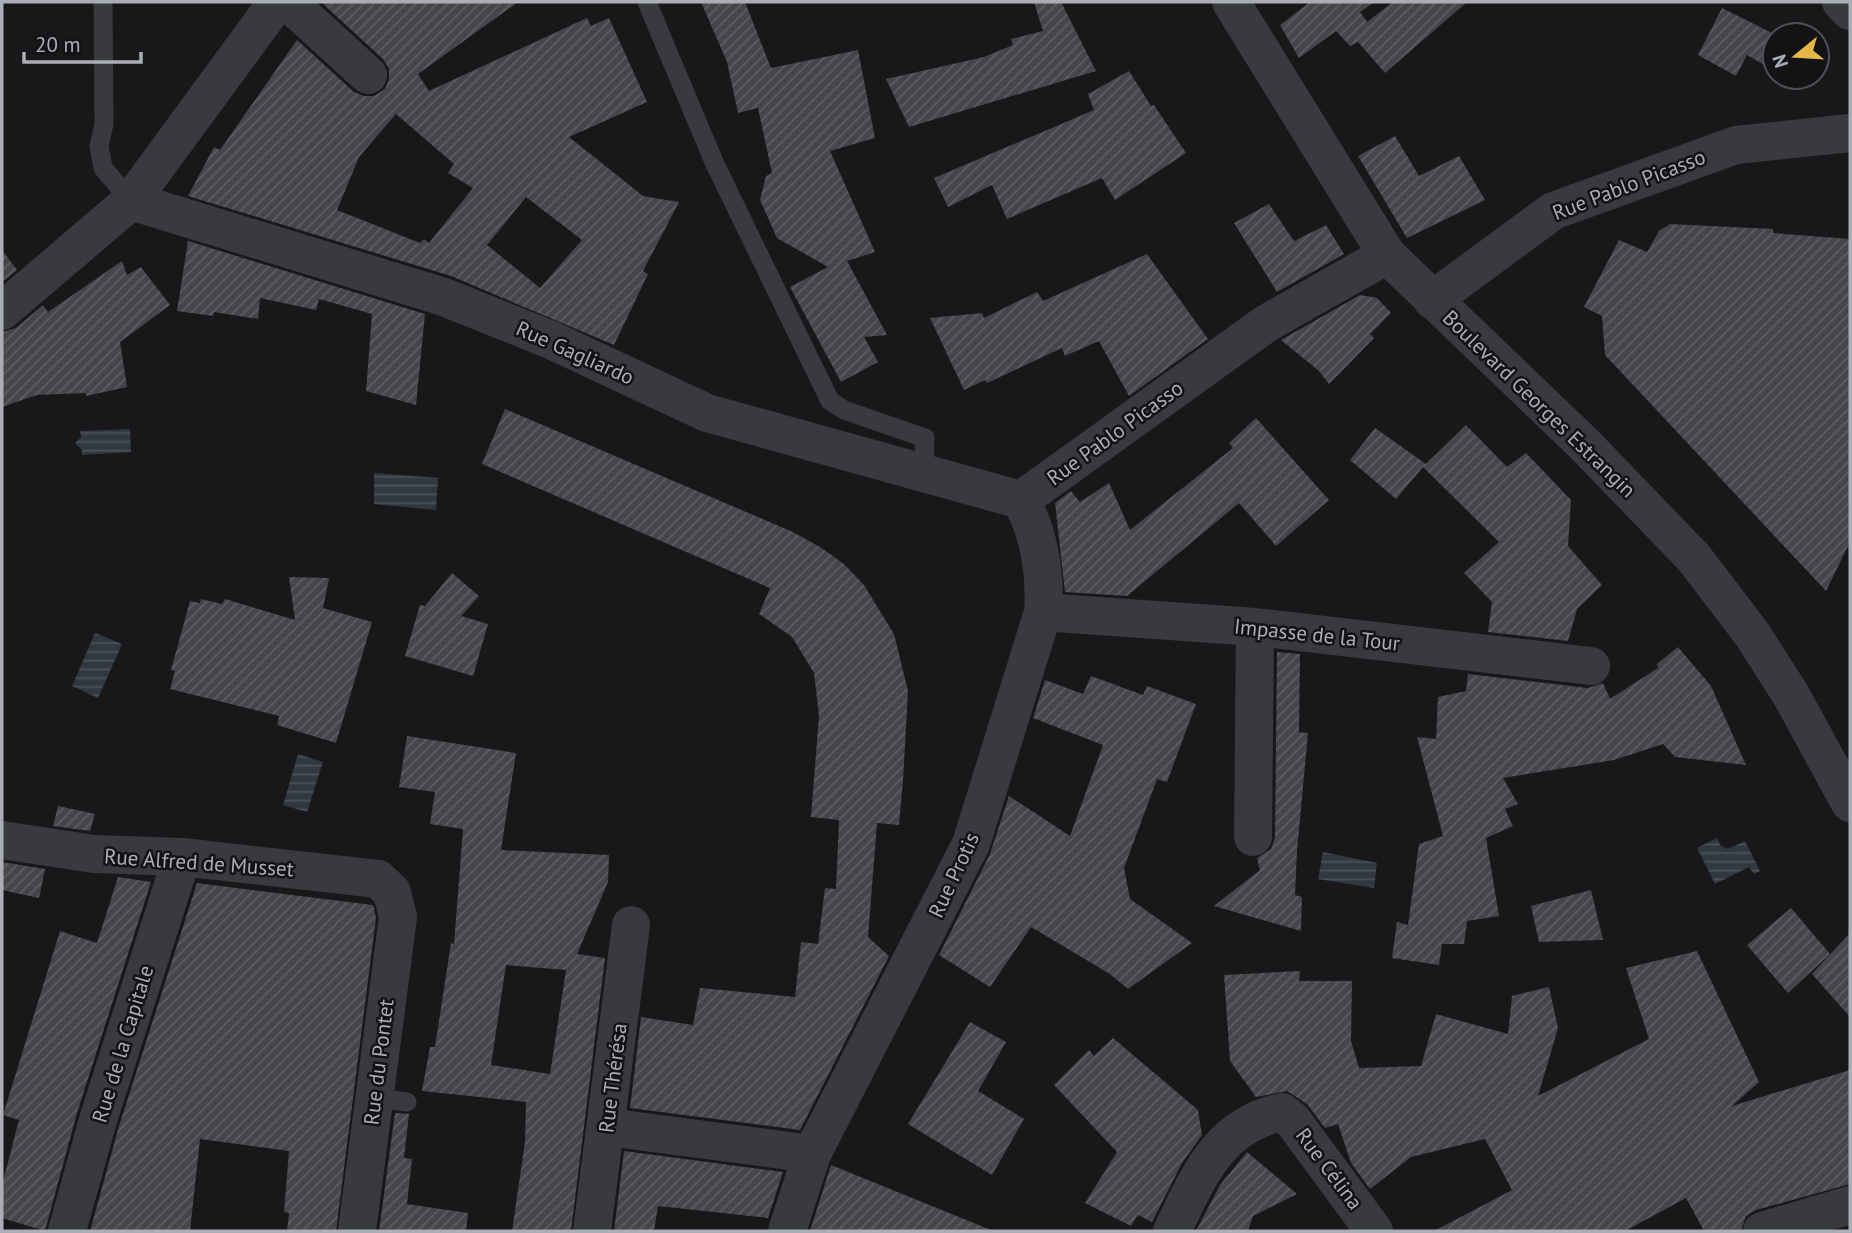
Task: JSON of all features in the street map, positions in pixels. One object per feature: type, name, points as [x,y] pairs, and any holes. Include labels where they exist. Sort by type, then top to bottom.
[{"type":"street","points":[[2,312],[131,201],[277,2]]},
{"type":"street","points":[[288,2],[368,75]]},
{"type":"street","name":"Boulevard Georges Estrangin","points":[[1231,2],[1387,255],[1586,446],[1694,558],[1759,644],[1850,803]]},
{"type":"street","points":[[1841,2],[1850,11]]},
{"type":"street","name":"Rue Pablo Picasso","points":[[1432,300],[1553,211],[1736,145],[1850,132]]},
{"type":"street","name":"Rue Gagliardo","points":[[131,201],[444,297],[551,340],[706,413],[1021,500]]},
{"type":"street","name":"Rue Pablo Picasso","points":[[1021,500],[1267,323],[1387,255]]},
{"type":"street","name":"Rue Protis","points":[[787,1231],[812,1154],[971,844],[1043,612],[1045,582],[1030,517],[1021,500]]},
{"type":"street","name":"Impasse de la Tour","points":[[1043,612],[1255,628],[1591,666]]},
{"type":"street","points":[[1253,837],[1255,628]]},
{"type":"street","name":"Rue Alfred de Musset","points":[[2,840],[94,854],[182,857],[378,879],[392,892]]},
{"type":"street","name":"Rue de la Capitale","points":[[67,1231],[98,1120],[182,857]]},
{"type":"street","name":"Rue du Pontet","points":[[357,1231],[391,1100],[398,916],[392,892]]},
{"type":"street","name":"Rue Thérésa","points":[[592,1231],[631,925]]},
{"type":"street","name":"Rue Célina","points":[[1172,1231],[1206,1161],[1225,1141],[1261,1116],[1282,1111],[1293,1121],[1374,1231]]},
{"type":"street","points":[[607,1127],[812,1154]]},
{"type":"street","points":[[1762,1231],[1850,1205]]},
{"type":"lane","points":[[103,2],[104,124],[99,146],[103,168],[131,201]]},
{"type":"lane","points":[[647,2],[714,162],[830,401],[844,410],[925,438],[924,472]]},
{"type":"shaded area","points":[[130,429],[131,452],[82,455],[82,450],[75,443],[81,437],[80,431]]},
{"type":"shaded area","points":[[374,473],[438,478],[436,510],[374,504]]},
{"type":"shaded area","points":[[95,633],[122,644],[98,698],[72,686]]},
{"type":"shaded area","points":[[298,754],[323,762],[307,812],[283,805]]},
{"type":"shaded area","points":[[1717,838],[1721,846],[1728,849],[1745,841],[1760,871],[1754,874],[1749,867],[1715,884],[1697,848]]},
{"type":"shaded area","points":[[1323,852],[1377,863],[1374,888],[1318,879]]},
{"type":"building","points":[[518,2],[418,74],[429,91],[587,18],[591,26],[609,18],[647,102],[569,137],[643,196],[679,202],[643,271],[648,274],[614,345],[451,276],[188,196],[214,147],[220,150],[297,40],[354,92],[374,96],[385,89],[389,69],[383,59],[323,4]],"holes":[[[396,114],[454,164],[448,173],[473,188],[429,243],[424,239],[420,243],[337,210],[359,157]],[[526,197],[582,240],[540,288],[487,245]]]},
{"type":"building","points":[[701,2],[745,2],[771,68],[858,50],[875,138],[830,151],[875,252],[847,261],[887,335],[864,337],[878,362],[841,382],[790,287],[828,267],[777,238],[760,200],[766,176],[772,173],[758,108],[738,113],[727,62]]},
{"type":"building","points":[[1034,2],[1061,2],[1096,71],[909,127],[886,79],[984,57],[1013,45],[1011,39],[1043,31]]},
{"type":"building","points":[[1310,2],[1374,2],[1360,12],[1367,22],[1393,2],[1467,2],[1385,73],[1358,42],[1350,46],[1336,31],[1299,58],[1280,25]]},
{"type":"building","points":[[1722,8],[1761,28],[1761,63],[1747,55],[1736,76],[1698,55]]},
{"type":"building","points":[[1129,71],[1186,153],[1115,200],[1102,178],[1007,219],[992,185],[948,207],[934,178],[1094,110],[1088,94]]},
{"type":"building","points":[[1395,136],[1419,176],[1459,156],[1485,200],[1407,238],[1358,156]]},
{"type":"building","points":[[1269,204],[1294,241],[1326,225],[1344,254],[1277,292],[1234,223]]},
{"type":"building","points":[[1670,224],[1773,229],[1773,233],[1850,239],[1850,542],[1826,591],[1605,355],[1602,316],[1584,307],[1619,240],[1647,252],[1659,231]]},
{"type":"building","points":[[188,241],[425,314],[416,405],[366,391],[372,314],[319,299],[316,310],[260,298],[258,319],[214,312],[213,316],[177,311]]},
{"type":"building","points":[[2,250],[17,270],[2,282]]},
{"type":"building","points":[[1147,254],[1208,339],[1129,396],[1099,341],[1065,356],[1062,348],[987,383],[985,380],[964,390],[930,318],[982,313],[984,318],[1037,292],[1043,301]]},
{"type":"building","points":[[122,261],[127,275],[141,267],[170,305],[120,342],[127,387],[86,396],[86,393],[37,395],[2,407],[2,332],[16,328],[43,305],[48,312]]},
{"type":"building","points":[[1360,295],[1377,298],[1391,313],[1370,334],[1374,338],[1329,384],[1319,371],[1281,340]]},
{"type":"building","points":[[505,409],[793,532],[820,547],[844,564],[864,585],[894,634],[908,691],[903,781],[899,825],[877,823],[868,937],[889,956],[800,1130],[630,1108],[641,1017],[693,1025],[700,988],[795,997],[801,942],[818,944],[825,888],[836,889],[839,820],[811,817],[819,716],[814,673],[792,637],[759,614],[770,588],[482,464]]},
{"type":"building","points":[[1256,418],[1329,500],[1276,546],[1239,503],[1127,596],[1065,592],[1055,503],[1071,491],[1080,502],[1109,483],[1130,530],[1233,448],[1229,443]]},
{"type":"building","points":[[1466,425],[1507,467],[1526,453],[1571,500],[1568,546],[1602,585],[1577,609],[1568,641],[1488,632],[1492,602],[1464,573],[1499,542],[1423,467],[1396,499],[1350,460],[1375,428],[1426,464]]},
{"type":"building","points":[[452,573],[479,596],[461,616],[488,624],[473,676],[405,656],[420,605],[425,606]]},
{"type":"building","points":[[289,577],[329,578],[323,608],[372,622],[336,743],[277,725],[279,716],[170,689],[175,671],[171,670],[190,601],[200,603],[201,599],[222,604],[225,599],[295,620]]},
{"type":"building","points":[[1678,647],[1711,686],[1746,765],[1675,757],[1663,744],[1614,760],[1503,778],[1518,804],[1505,809],[1513,826],[1486,838],[1499,916],[1467,921],[1464,944],[1442,944],[1439,965],[1392,958],[1397,922],[1408,925],[1419,844],[1443,836],[1417,737],[1436,739],[1438,697],[1466,691],[1468,674],[1588,688],[1603,683],[1610,699],[1658,668],[1657,664]]},
{"type":"building","points":[[1277,652],[1300,654],[1299,732],[1308,733],[1295,895],[1302,897],[1301,931],[1214,906],[1260,870],[1257,858],[1271,849],[1275,838]]},
{"type":"building","points":[[1091,676],[1143,695],[1147,686],[1196,704],[1167,782],[1157,779],[1124,868],[1130,899],[1192,943],[1128,989],[1110,974],[1031,927],[990,987],[939,955],[990,854],[1009,796],[1070,836],[1103,745],[1033,718],[1045,680],[1083,694]]},
{"type":"building","points":[[407,736],[516,753],[501,850],[609,855],[608,882],[577,954],[605,958],[571,1231],[512,1231],[525,1142],[526,1102],[422,1091],[430,1047],[435,1047],[451,943],[454,944],[463,829],[430,824],[435,792],[399,787]],"holes":[[[506,965],[566,970],[550,1074],[491,1065]]]},
{"type":"building","points":[[58,806],[95,814],[90,831],[53,826]]},
{"type":"building","points":[[2,862],[45,869],[39,898],[2,890]]},
{"type":"building","points":[[118,877],[151,882],[77,1113],[45,1231],[2,1218],[2,1185],[19,1120],[3,1115],[60,931],[97,943]]},
{"type":"building","points":[[197,883],[373,905],[376,918],[336,1231],[287,1231],[289,1213],[284,1212],[289,1151],[200,1139],[190,1231],[90,1231],[119,1126]]},
{"type":"building","points":[[1591,890],[1603,940],[1539,942],[1531,906]]},
{"type":"building","points":[[1791,908],[1830,954],[1788,993],[1747,945]]},
{"type":"building","points":[[1850,933],[1850,1017],[1812,974]]},
{"type":"building","points":[[1697,951],[1759,1082],[1732,1106],[1850,1070],[1850,1184],[1756,1210],[1746,1216],[1741,1231],[1704,1231],[1686,1198],[1625,1231],[1434,1231],[1512,1190],[1485,1139],[1411,1157],[1370,1189],[1351,1163],[1338,1124],[1325,1128],[1307,1104],[1287,1091],[1256,1097],[1230,1061],[1224,975],[1300,971],[1299,981],[1352,981],[1351,1041],[1359,1068],[1421,1066],[1436,1014],[1508,1034],[1512,996],[1549,987],[1558,1028],[1538,1096],[1649,1039],[1626,968]]},
{"type":"building","points":[[970,1022],[1006,1042],[978,1091],[1024,1119],[992,1175],[908,1124]]},
{"type":"building","points":[[1113,1038],[1198,1110],[1202,1135],[1182,1163],[1152,1222],[1138,1215],[1131,1226],[1085,1203],[1117,1152],[1054,1085],[1089,1050],[1094,1056]]},
{"type":"building","points":[[395,1113],[409,1114],[404,1158],[412,1159],[407,1204],[468,1213],[466,1231],[379,1231]]},
{"type":"building","points":[[624,1151],[783,1172],[768,1218],[658,1206],[654,1231],[614,1231]]},
{"type":"building","points":[[1247,1152],[1297,1194],[1253,1216],[1248,1231],[1196,1231],[1220,1185]]},
{"type":"building","points":[[831,1165],[991,1230],[810,1231]]}]
